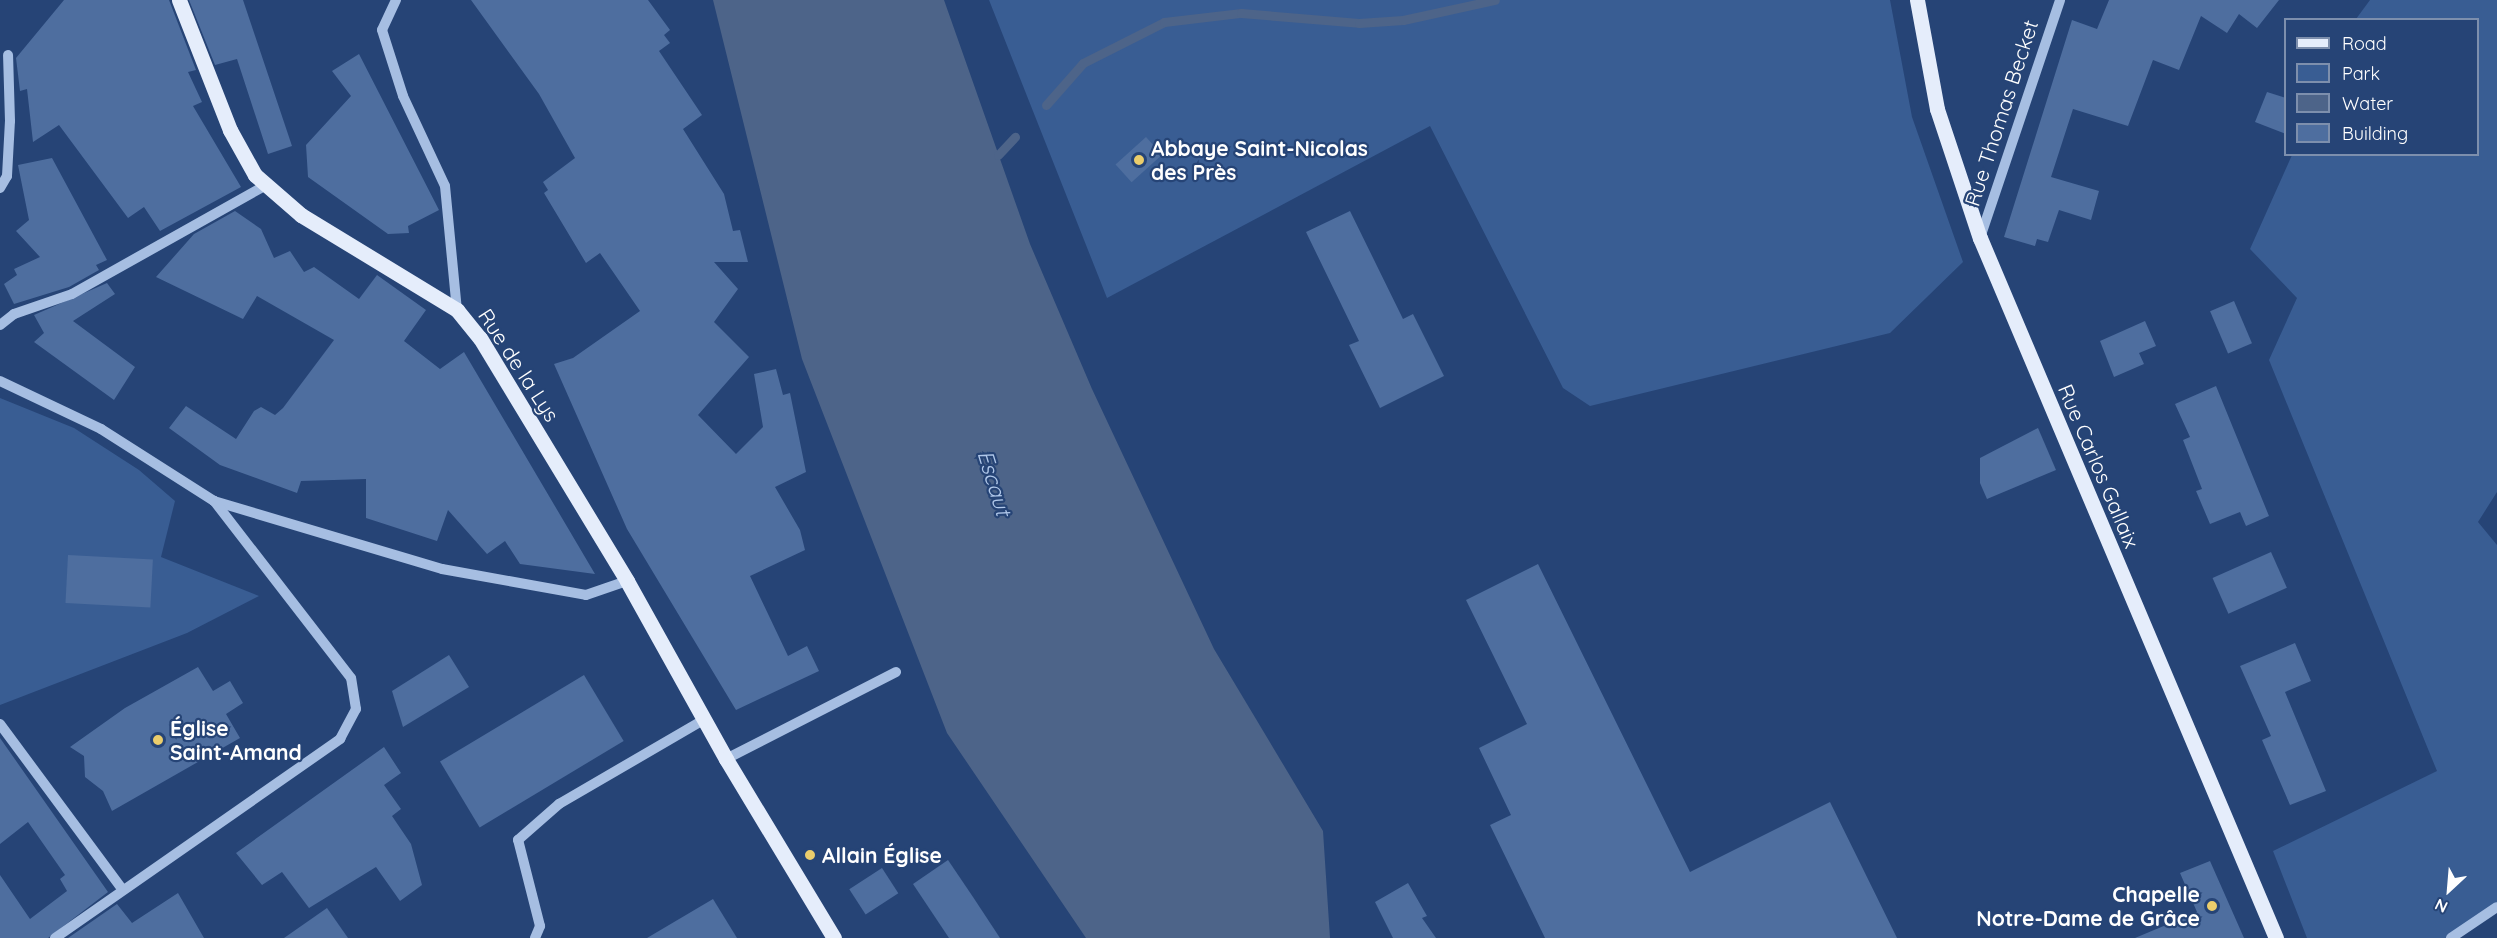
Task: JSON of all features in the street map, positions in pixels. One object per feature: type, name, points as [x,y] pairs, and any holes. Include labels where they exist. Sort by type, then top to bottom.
[{"type":"main road","name":"Rue de la Lys","points":[[179,0],[230,130],[255,175],[301,216],[457,310],[480,338],[627,581],[726,759],[834,938]]},
{"type":"main road","name":"Rue Carlos Gallaix","points":[[1917,0],[1936,109],[1980,238],[2276,938]]},
{"type":"street","points":[[396,0],[382,30],[402,96],[445,186],[457,310]]},
{"type":"street","name":"Rue Thomas Becket","points":[[1980,238],[2060,0]]},
{"type":"street","points":[[0,188],[7,176],[10,132],[8,55]]},
{"type":"street","points":[[0,324],[14,314],[72,294],[266,184]]},
{"type":"street","points":[[0,381],[101,429],[214,501],[442,570],[586,595],[627,581]]},
{"type":"street","points":[[55,938],[122,889],[340,739],[356,709],[351,678],[214,501]]},
{"type":"street","points":[[726,759],[896,672]]},
{"type":"street","points":[[535,938],[540,926],[518,840],[559,804],[705,719]]},
{"type":"street","points":[[0,724],[122,889]]},
{"type":"street","points":[[2451,938],[2497,907]]},
{"type":"green space","points":[[989,0],[1890,0],[1912,117],[1963,262],[1890,333],[1590,406],[1563,388],[1430,126],[1107,298]]},
{"type":"green space","points":[[2370,0],[2497,0],[2497,492],[2478,522],[2497,545],[2497,907],[2451,938],[2307,938],[2273,851],[2437,771],[2269,360],[2297,298],[2250,249],[2292,156],[2479,156],[2479,18],[2357,18]]},
{"type":"green space","points":[[0,398],[74,428],[139,470],[175,501],[161,557],[259,596],[187,633],[0,705]]},
{"type":"water","name":"Escaut","points":[[713,0],[944,0],[1030,244],[1092,389],[1214,649],[1323,831],[1330,938],[1086,938],[947,733],[802,359]]},
{"type":"building","points":[[64,0],[169,0],[196,70],[188,72],[202,102],[193,106],[241,187],[160,231],[144,207],[128,218],[59,125],[33,142],[27,89],[20,91],[16,58]]},
{"type":"building","points":[[189,0],[243,0],[292,146],[268,154],[237,59],[215,65]]},
{"type":"building","points":[[471,0],[648,0],[670,30],[664,35],[670,43],[659,51],[702,115],[683,129],[724,194],[733,231],[740,230],[748,262],[714,262],[738,289],[714,322],[749,357],[698,415],[736,454],[763,427],[754,374],[776,369],[783,395],[790,393],[806,472],[775,487],[800,530],[805,550],[750,576],[788,656],[807,646],[819,671],[736,710],[627,529],[554,364],[573,358],[640,311],[600,253],[586,263],[544,193],[548,190],[543,182],[575,158],[539,94]]},
{"type":"building","points":[[2109,0],[2279,0],[2257,28],[2239,14],[2227,33],[2201,16],[2179,70],[2153,60],[2128,126],[2073,109],[2051,177],[2099,191],[2091,220],[2059,210],[2048,242],[2037,239],[2035,246],[2004,237],[2072,20],[2097,29]]},
{"type":"building","points":[[359,54],[439,210],[408,226],[409,233],[388,234],[308,177],[306,145],[351,96],[332,71]]},
{"type":"building","points":[[2267,92],[2284,97],[2284,133],[2255,122]]},
{"type":"building","name":"Abbaye Saint-Nicolas des Près","points":[[1146,137],[1162,155],[1132,182],[1116,164]]},
{"type":"building","points":[[52,158],[107,260],[96,265],[99,270],[69,287],[14,304],[4,284],[17,275],[14,269],[40,257],[16,231],[29,220],[18,165]]},
{"type":"building","points":[[235,211],[261,229],[274,258],[290,251],[304,272],[314,267],[359,299],[377,275],[426,310],[404,341],[440,369],[464,352],[595,574],[520,564],[505,541],[487,554],[448,510],[437,541],[366,518],[366,479],[301,481],[297,493],[220,465],[169,428],[186,406],[236,439],[254,411],[261,407],[275,415],[283,408],[334,340],[257,296],[243,319],[156,277],[194,234]]},
{"type":"building","points":[[1350,211],[1403,319],[1413,314],[1444,376],[1380,408],[1349,345],[1359,341],[1306,232]]},
{"type":"building","points":[[107,283],[115,294],[73,321],[135,367],[114,400],[34,342],[44,333],[34,315]]},
{"type":"building","points":[[2234,301],[2252,343],[2228,354],[2210,311]]},
{"type":"building","points":[[2145,321],[2156,346],[2139,353],[2144,364],[2114,377],[2100,341]]},
{"type":"building","points":[[2216,386],[2269,516],[2246,526],[2240,512],[2210,524],[2196,491],[2202,489],[2183,440],[2190,437],[2175,404]]},
{"type":"building","points":[[2038,428],[2056,470],[1987,499],[1980,483],[1980,458]]},
{"type":"building","points":[[2271,552],[2287,588],[2228,614],[2213,578]]},
{"type":"building","points":[[68,555],[153,559],[150,607],[65,603]]},
{"type":"building","points":[[1538,564],[1690,872],[1830,802],[1897,938],[1545,938],[1490,825],[1511,815],[1479,748],[1527,724],[1466,600]]},
{"type":"building","points":[[2295,643],[2311,681],[2285,692],[2326,791],[2290,805],[2262,740],[2271,736],[2240,666]]},
{"type":"building","points":[[449,655],[469,687],[403,727],[392,691]]},
{"type":"building","name":"Église Saint-Amand","points":[[198,667],[213,691],[230,681],[243,703],[226,714],[240,738],[112,811],[103,791],[85,777],[84,756],[70,747],[125,708]]},
{"type":"building","points":[[584,675],[624,741],[480,828],[440,762]]},
{"type":"building","points":[[0,738],[108,892],[48,938],[0,938],[0,875],[30,919],[67,891],[60,879],[65,875],[28,822],[0,844]]},
{"type":"building","points":[[384,747],[401,773],[384,785],[401,809],[392,816],[411,844],[422,885],[400,901],[376,867],[309,908],[282,872],[262,885],[236,853]]},
{"type":"building","points":[[948,860],[1000,938],[949,938],[913,884]]},
{"type":"building","name":"Chapelle Notre-Dame de Grâce","points":[[2210,861],[2244,938],[2135,938],[2197,912],[2180,873]]},
{"type":"building","points":[[882,868],[898,893],[866,914],[849,889]]},
{"type":"building","points":[[1408,883],[1427,916],[1422,918],[1436,938],[1393,938],[1375,902]]},
{"type":"building","points":[[178,893],[204,938],[68,938],[117,904],[132,923]]},
{"type":"building","points":[[713,899],[737,938],[647,938]]},
{"type":"building","points":[[327,908],[348,938],[284,938]]},
{"type":"waterway","points":[[1046,105],[1083,63],[1164,22],[1241,13],[1359,23],[1403,20],[1495,0]]},
{"type":"waterway","points":[[998,155],[1015,137]]},
{"type":"place","name":"Abbaye Saint-Nicolas des Près","points":[[1139,160]]},
{"type":"place","name":"Église Saint-Amand","points":[[158,740]]},
{"type":"place","name":"Allain Église","points":[[810,855]]},
{"type":"place","name":"Chapelle Notre-Dame de Grâce","points":[[2212,906]]}]
